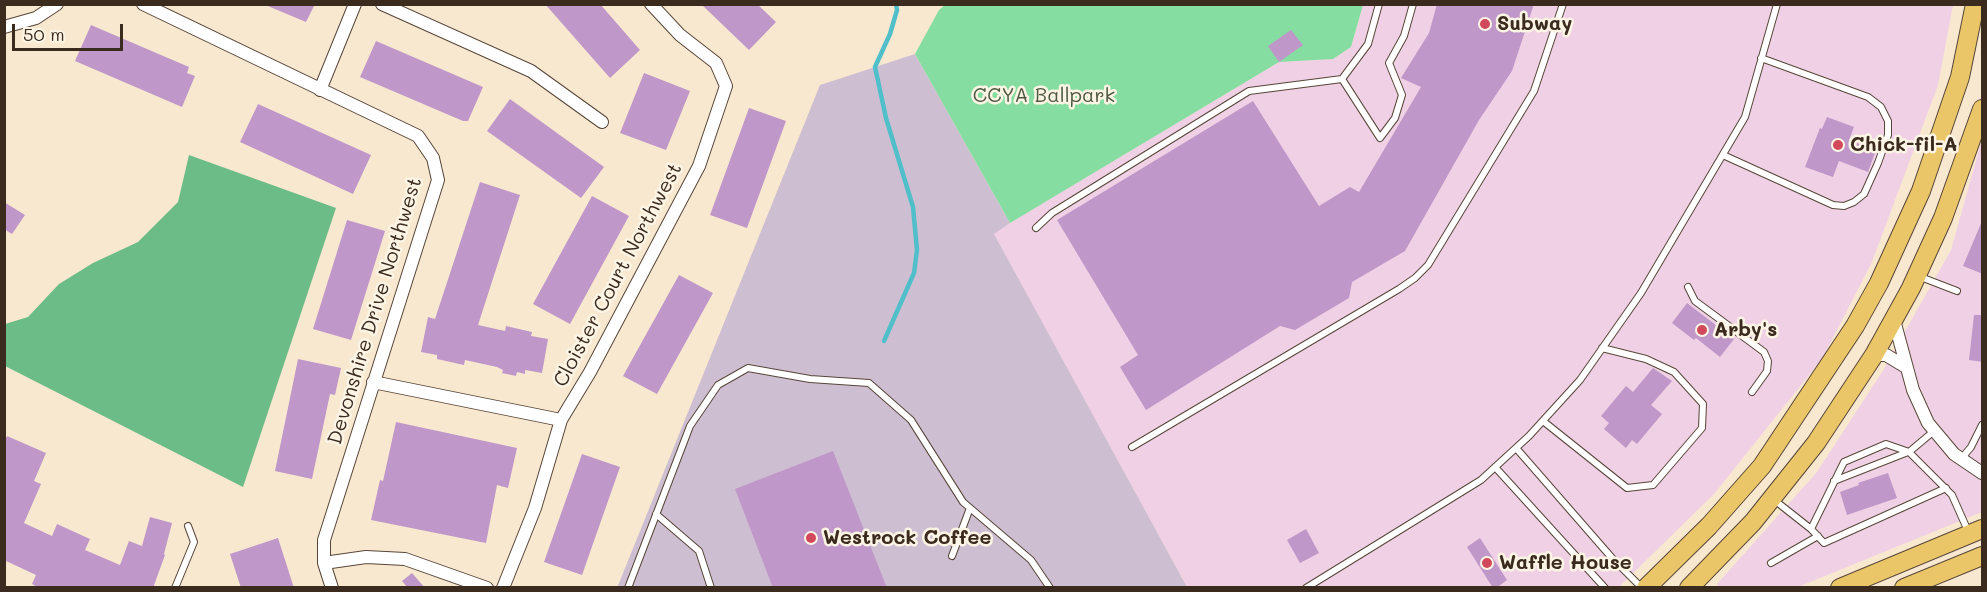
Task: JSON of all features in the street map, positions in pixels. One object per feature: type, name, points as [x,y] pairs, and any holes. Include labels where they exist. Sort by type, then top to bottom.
[{"type":"main road","points":[[1644,588],[1709,526],[1762,466],[1824,376],[1861,316],[1879,283],[1921,191],[1960,77],[1975,4]]},
{"type":"main road","points":[[1689,588],[1753,522],[1816,443],[1874,355],[1894,320],[1943,218],[1983,109]]},
{"type":"main road","points":[[1924,579],[1934,564],[1978,535]]},
{"type":"main road","points":[[1840,588],[1978,535]]},
{"type":"main road","points":[[1904,588],[1983,556]]},
{"type":"street","points":[[4,27],[36,18],[57,4]]},
{"type":"street","name":"Devonshire Drive Northwest","points":[[143,4],[418,136],[433,158],[438,180],[324,540],[324,563],[332,588]]},
{"type":"street","points":[[320,90],[356,4]]},
{"type":"street","points":[[382,4],[531,71],[602,122]]},
{"type":"street","name":"Cloister Court Northwest","points":[[503,588],[535,508],[561,420],[590,372],[694,174],[718,115],[726,86],[716,63],[680,35],[651,4]]},
{"type":"street","points":[[1894,320],[1913,390],[1935,431],[1960,459],[1983,473]]},
{"type":"street","points":[[1874,355],[1886,355],[1906,367]]},
{"type":"street","points":[[373,382],[561,420]]},
{"type":"street","points":[[324,563],[366,557],[405,559],[487,588]]},
{"type":"lane","points":[[1036,228],[1052,213],[1249,91],[1342,79],[1368,44],[1379,4]]},
{"type":"lane","points":[[1342,79],[1380,138],[1395,118],[1401,95],[1389,63],[1404,36],[1413,4]]},
{"type":"lane","points":[[1132,447],[1399,289],[1428,265],[1534,91],[1563,4]]},
{"type":"lane","points":[[1306,587],[1481,480],[1543,421],[1580,380],[1641,293],[1745,117],[1777,4]]},
{"type":"lane","points":[[1723,155],[1833,206],[1844,206],[1864,194],[1878,163],[1888,135],[1888,121],[1881,107],[1868,97],[1761,58]]},
{"type":"lane","points":[[1916,276],[1957,291]]},
{"type":"lane","points":[[1688,286],[1695,301],[1764,352],[1768,361],[1767,371],[1752,392]]},
{"type":"lane","points":[[1543,421],[1627,488],[1653,485],[1702,428],[1703,404],[1674,372],[1646,359],[1602,348]]},
{"type":"lane","points":[[628,588],[690,426],[718,385],[748,368],[810,379],[869,383],[910,420],[963,502],[1031,560],[1050,588]]},
{"type":"lane","points":[[1960,459],[1971,447],[1982,425]]},
{"type":"lane","points":[[1833,482],[1909,452],[1935,431]]},
{"type":"lane","points":[[1811,529],[1844,462],[1886,444],[1909,452],[1946,488],[1978,535]]},
{"type":"lane","points":[[1516,448],[1612,558],[1644,588]]},
{"type":"lane","points":[[1495,467],[1605,588]]},
{"type":"lane","points":[[1772,498],[1811,529],[1824,543],[1946,488]]},
{"type":"lane","points":[[952,556],[970,508]]},
{"type":"lane","points":[[656,514],[699,551],[711,588]]},
{"type":"lane","points":[[175,588],[194,542],[188,526]]},
{"type":"lane","points":[[1771,563],[1818,536]]},
{"type":"shaded area","points":[[1363,5],[1953,5],[1938,85],[1872,262],[1822,359],[1714,494],[1619,587],[1187,587],[993,233],[1279,62],[1333,59],[1351,47]]},
{"type":"shaded area","points":[[915,54],[1010,223],[994,234],[1187,587],[617,588],[820,85]]},
{"type":"shaded area","points":[[1982,139],[1982,512],[1798,587],[1718,587],[1717,584],[1817,472],[1882,372],[1951,250]]},
{"type":"green space","name":"CCYA Ballpark","points":[[945,5],[1363,5],[1351,47],[1333,59],[1279,62],[1010,223],[915,54],[939,10]]},
{"type":"green space","points":[[189,155],[336,208],[243,487],[5,366],[5,324],[28,317],[59,284],[93,263],[138,242],[178,202]]},
{"type":"building","points":[[263,4],[315,4],[306,22]]},
{"type":"building","points":[[545,4],[600,4],[640,50],[610,78]]},
{"type":"building","points":[[701,4],[757,4],[776,22],[749,50]]},
{"type":"building","points":[[1437,4],[1534,4],[1512,71],[1479,120],[1405,251],[1352,282],[1349,298],[1295,330],[1280,326],[1146,410],[1120,367],[1138,355],[1057,220],[1253,101],[1319,206],[1350,187],[1359,192],[1421,87],[1401,78],[1429,33]]},
{"type":"building","points":[[91,25],[189,67],[187,73],[195,76],[182,107],[75,61]]},
{"type":"building","points":[[1291,30],[1303,45],[1279,62],[1268,46]]},
{"type":"building","points":[[376,41],[483,87],[468,121],[463,121],[360,77]]},
{"type":"building","points":[[644,73],[690,91],[666,150],[620,133]]},
{"type":"building","points":[[510,99],[604,167],[581,198],[487,131]]},
{"type":"building","points":[[258,104],[371,155],[353,194],[240,142]]},
{"type":"building","points":[[749,108],[786,121],[747,228],[710,215]]},
{"type":"building","name":"Chick-fil-A","points":[[1827,117],[1854,127],[1849,140],[1876,150],[1868,172],[1839,161],[1833,177],[1805,167],[1820,128],[1822,129]]},
{"type":"building","points":[[480,182],[520,195],[478,325],[505,331],[506,326],[532,332],[531,336],[548,339],[542,373],[525,370],[525,374],[517,372],[516,376],[502,373],[503,370],[497,367],[465,360],[464,365],[437,359],[437,355],[421,352],[428,317],[435,319]]},
{"type":"building","points":[[592,196],[629,216],[570,324],[533,304]]},
{"type":"building","points":[[4,202],[25,215],[12,234],[4,229]]},
{"type":"building","points":[[347,220],[385,231],[351,340],[313,329]]},
{"type":"building","points":[[1983,221],[1983,274],[1963,266]]},
{"type":"building","points":[[679,275],[713,293],[657,394],[623,376]]},
{"type":"building","name":"Arby's","points":[[1687,303],[1734,339],[1720,357],[1672,323]]},
{"type":"building","points":[[1974,315],[1983,315],[1983,362],[1969,360]]},
{"type":"building","points":[[298,359],[341,368],[335,395],[330,394],[312,479],[275,471]]},
{"type":"building","points":[[1653,368],[1672,381],[1651,405],[1662,414],[1637,444],[1632,440],[1626,448],[1604,429],[1609,423],[1601,416],[1626,386],[1633,392]]},
{"type":"building","points":[[396,422],[517,448],[508,488],[497,485],[486,543],[371,520],[380,480],[383,481]]},
{"type":"building","points":[[7,436],[46,453],[34,481],[41,484],[24,523],[52,536],[57,524],[90,539],[85,550],[120,565],[129,541],[142,546],[150,517],[172,523],[165,555],[153,588],[39,588],[32,584],[36,575],[4,560],[4,443]]},
{"type":"building","name":"Westrock Coffee","points":[[833,451],[887,588],[773,588],[735,489]]},
{"type":"building","points":[[582,454],[620,467],[582,575],[544,562]]},
{"type":"building","points":[[1888,473],[1897,498],[1847,515],[1840,492]]},
{"type":"building","points":[[1306,529],[1319,553],[1300,563],[1287,540]]},
{"type":"building","points":[[278,538],[294,588],[241,588],[230,554]]},
{"type":"building","name":"Waffle House","points":[[1480,538],[1507,580],[1496,588],[1493,588],[1467,547]]},
{"type":"building","points":[[412,573],[425,588],[408,588],[402,581]]},
{"type":"waterway","points":[[884,341],[914,273],[917,250],[913,207],[886,118],[875,67],[890,34],[897,10],[896,4]]},
{"type":"place","name":"Subway","points":[[1485,24]]},
{"type":"place","name":"Chick-fil-A","points":[[1838,145]]},
{"type":"place","name":"Arby's","points":[[1702,330]]},
{"type":"place","name":"Westrock Coffee","points":[[811,538]]},
{"type":"place","name":"Waffle House","points":[[1487,563]]}]
